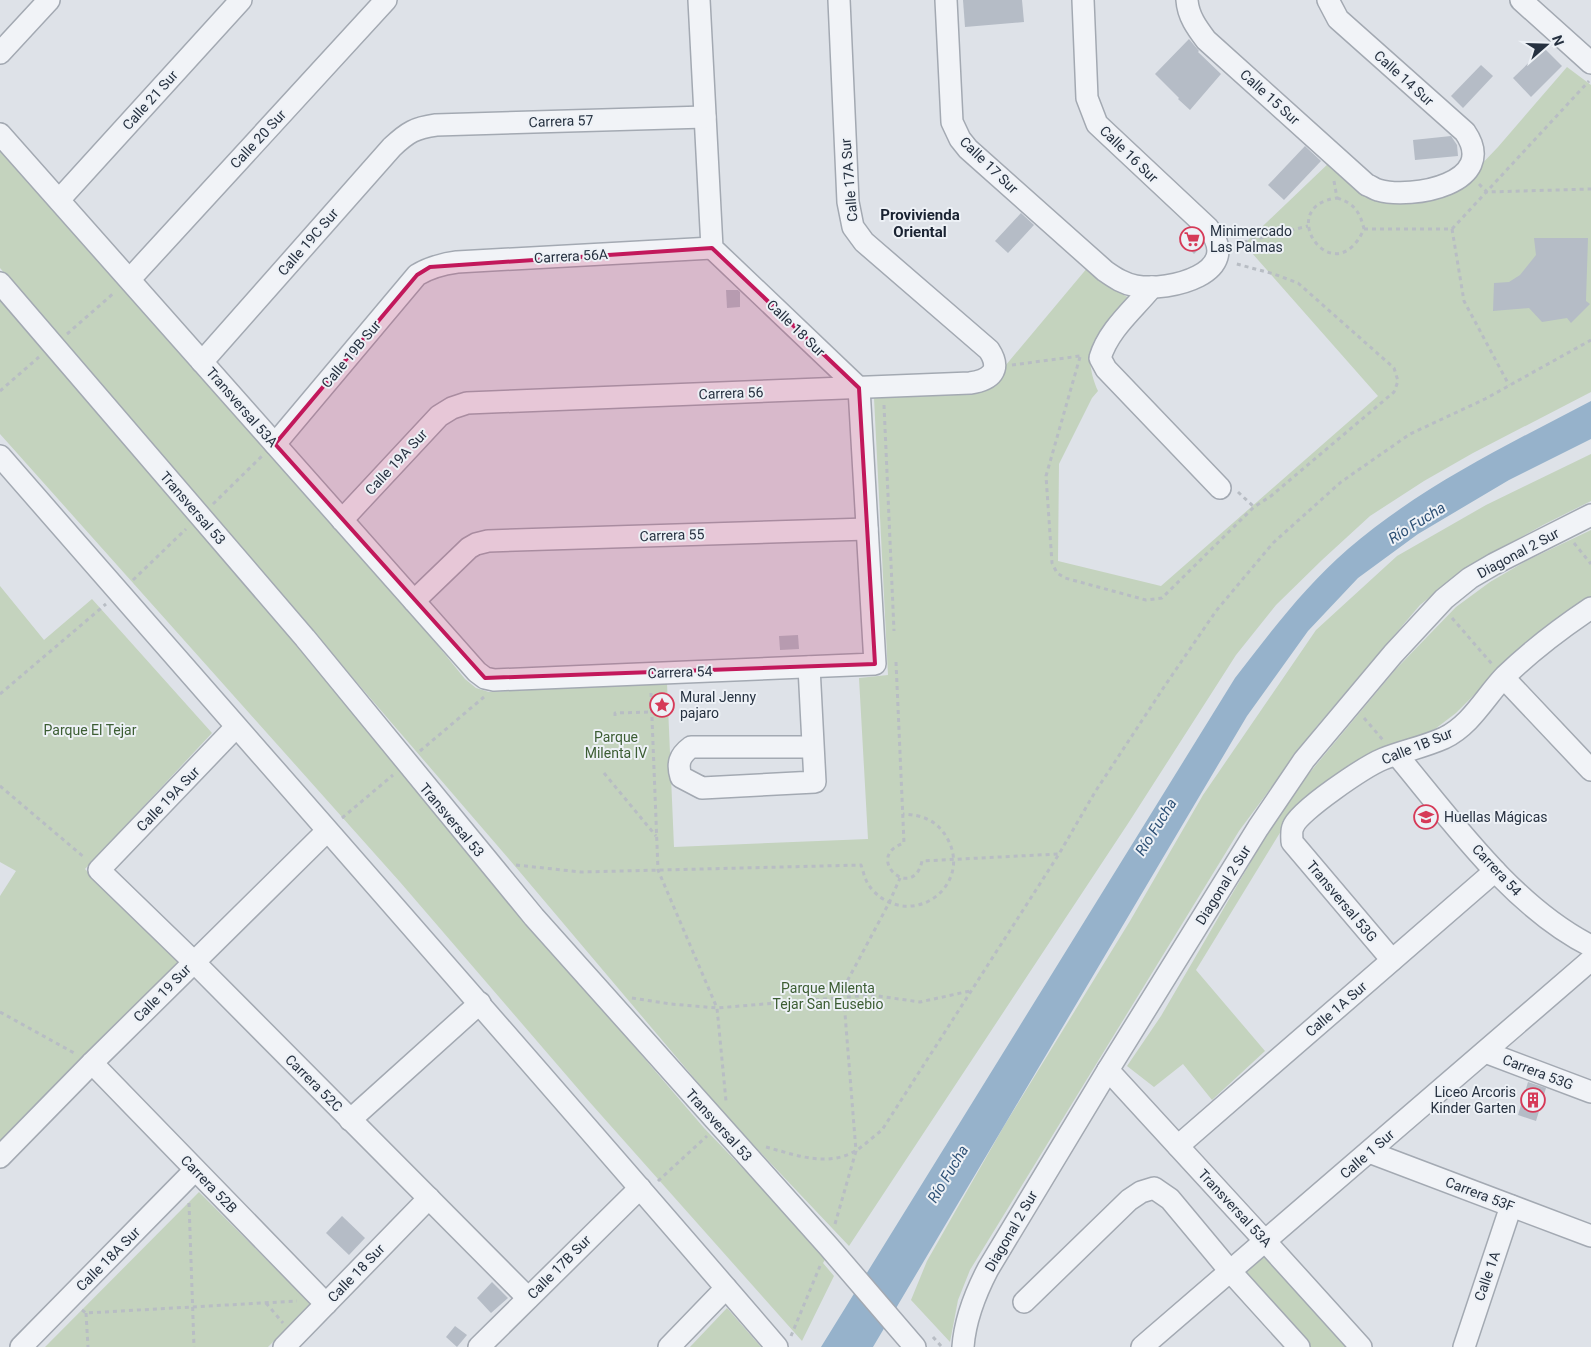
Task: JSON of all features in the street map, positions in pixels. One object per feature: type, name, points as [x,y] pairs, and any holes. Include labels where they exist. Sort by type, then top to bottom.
[{"type":"street","points":[[0,53],[49,0]]},
{"type":"street","name":"Calle 21 Sur","points":[[59,200],[242,0]]},
{"type":"street","name":"Calle 20 Sur","points":[[130,279],[386,0]]},
{"type":"street","points":[[699,0],[712,248]]},
{"type":"street","name":"Calle 17A Sur","points":[[839,0],[848,202],[853,227],[864,242],[989,350],[994,363]]},
{"type":"street","name":"Calle 17 Sur","points":[[946,0],[952,122],[960,139],[968,149],[1105,271],[1124,283],[1152,287]]},
{"type":"street","name":"Calle 16 Sur","points":[[1083,0],[1087,98],[1097,124],[1208,228],[1216,238],[1218,254]]},
{"type":"street","name":"Calle 15 Sur","points":[[1187,0],[1194,24],[1206,40],[1367,184],[1378,190],[1411,192],[1433,190],[1451,183],[1467,171],[1473,159]]},
{"type":"street","name":"Calle 14 Sur","points":[[1328,0],[1338,19],[1465,132],[1471,141],[1473,159]]},
{"type":"street","points":[[1520,0],[1591,63]]},
{"type":"street","name":"Carrera 57","points":[[418,127],[705,117]]},
{"type":"street","name":"Calle 19C Sur","points":[[202,362],[392,146],[405,134],[418,127]]},
{"type":"street","name":"Transversal 53A","points":[[0,134],[476,672],[485,678]]},
{"type":"street","name":"Carrera 56A","points":[[430,267],[457,262],[712,248]]},
{"type":"street","name":"Calle 18 Sur","points":[[712,248],[859,388]]},
{"type":"street","points":[[1218,254],[1208,271],[1194,279],[1152,287],[1112,332],[1104,345],[1100,358],[1106,369],[1220,488]]},
{"type":"street","name":"Calle 19B Sur","points":[[275,444],[417,275],[430,267]]},
{"type":"street","name":"Transversal 53","points":[[0,283],[305,638],[534,917],[839,1258],[911,1343]]},
{"type":"street","name":"Carrera 56","points":[[452,408],[467,403],[859,388],[982,381],[990,376],[994,363]]},
{"type":"street","points":[[859,388],[867,529]]},
{"type":"street","name":"Calle 19A Sur","points":[[342,520],[439,416],[452,408]]},
{"type":"street","points":[[0,456],[327,831],[480,1003],[778,1347]]},
{"type":"street","name":"Diagonal 2 Sur","points":[[963,1347],[968,1317],[976,1293],[988,1269],[1108,1070],[1262,822],[1304,760],[1393,654],[1440,604],[1470,578],[1494,564],[1591,516]]},
{"type":"street","name":"Carrera 55","points":[[414,600],[468,548],[488,541],[867,529]]},
{"type":"street","name":"Carrera 54","points":[[485,678],[494,680],[875,664],[867,529]]},
{"type":"street","name":"Calle 1B Sur","points":[[1292,842],[1293,827],[1300,817],[1334,789],[1367,767],[1385,758],[1446,737],[1460,728],[1477,711],[1504,678],[1541,644],[1591,608]]},
{"type":"street","points":[[809,667],[815,782],[702,788],[681,777],[678,767],[682,754],[691,747],[813,747]]},
{"type":"street","points":[[1504,678],[1591,770]]},
{"type":"street","name":"Calle 19A Sur","points":[[99,870],[236,727]]},
{"type":"street","name":"Carrera 54","points":[[1397,755],[1495,871],[1530,903],[1573,937],[1591,946]]},
{"type":"street","name":"Calle 19 Sur","points":[[0,1157],[92,1063],[327,831]]},
{"type":"street","name":"Transversal 53G","points":[[1292,842],[1392,960]]},
{"type":"street","name":"Carrera 52C","points":[[99,870],[194,962],[528,1298]]},
{"type":"street","name":"Calle 1A Sur","points":[[1178,1146],[1495,871]]},
{"type":"street","name":"Calle 1 Sur","points":[[1142,1347],[1591,960]]},
{"type":"street","points":[[350,1120],[480,1003]]},
{"type":"street","name":"Carrera 53G","points":[[1485,1052],[1591,1092]]},
{"type":"street","name":"Carrera 52B","points":[[92,1063],[192,1174],[324,1302]]},
{"type":"street","name":"Transversal 53A","points":[[1108,1070],[1361,1347]]},
{"type":"street","name":"Carrera 53F","points":[[1369,1152],[1591,1236]]},
{"type":"street","name":"Calle 18A Sur","points":[[21,1347],[192,1174]]},
{"type":"street","points":[[1024,1302],[1129,1200],[1141,1192],[1154,1188],[1170,1199],[1230,1271],[1299,1347]]},
{"type":"street","name":"Calle 17B Sur","points":[[480,1347],[528,1298],[642,1191]]},
{"type":"street","name":"Calle 18 Sur","points":[[290,1341],[324,1302],[429,1198]]},
{"type":"street","name":"Calle 1A","points":[[1464,1347],[1511,1206]]},
{"type":"street","points":[[669,1347],[726,1288]]},
{"type":"path","points":[[1364,229],[1452,229],[1591,79]]},
{"type":"path","points":[[1487,192],[1591,189]]},
{"type":"path","points":[[1337,198],[1354,205],[1359,212],[1364,229],[1355,245],[1339,253],[1321,249],[1310,235],[1308,226],[1314,209],[1321,202],[1337,198]]},
{"type":"path","points":[[1218,254],[1308,226]]},
{"type":"path","points":[[1452,229],[1464,301],[1509,385]]},
{"type":"path","points":[[994,363],[1080,356],[1046,476],[1052,563],[1057,573],[1066,578],[1146,600],[1162,598],[1254,507],[1270,496],[1394,392],[1398,381],[1394,368],[1298,283],[1218,254]]},
{"type":"path","points":[[760,1146],[791,1155],[819,1160],[842,1156],[856,1151],[882,1130],[1059,854],[1095,792],[1216,611],[1273,543],[1341,482],[1410,434],[1485,399],[1591,340]]},
{"type":"path","points":[[883,386],[895,635]]},
{"type":"path","points":[[1563,530],[1591,564]]},
{"type":"path","points":[[0,694],[119,593]]},
{"type":"path","points":[[1440,604],[1504,678]]},
{"type":"path","points":[[896,655],[904,843],[895,846],[888,854],[887,864],[892,873],[900,878],[916,875],[921,868],[922,860],[1059,854]]},
{"type":"path","points":[[642,1191],[727,1117],[717,1008],[658,870],[650,674]]},
{"type":"path","points":[[1351,704],[1397,755]]},
{"type":"path","points":[[615,716],[615,713],[651,712]]},
{"type":"path","points":[[604,773],[657,837]]},
{"type":"path","points":[[0,786],[99,870]]},
{"type":"path","points":[[514,865],[581,872],[862,865],[866,881],[876,894],[889,903],[907,907],[925,904],[941,893],[951,878],[954,859],[951,844],[944,831],[932,821],[918,815],[903,814]]},
{"type":"path","points":[[856,1151],[843,988],[889,903],[900,878]]},
{"type":"path","points":[[624,996],[671,1004],[717,1008],[871,995],[920,1002],[971,991]]},
{"type":"path","points":[[0,1012],[92,1063]]},
{"type":"path","points":[[192,1174],[192,1307],[194,1347]]},
{"type":"path","points":[[69,1298],[86,1313],[265,1303],[324,1302]]},
{"type":"path","points":[[265,1303],[290,1341]]},
{"type":"path","points":[[86,1313],[88,1347]]},
{"type":"highlighted area","points":[[712,248],[859,388],[875,664],[485,678],[275,444],[417,275],[430,267]]},
{"type":"green space","name":"Parque Milenta Tejar San Eusebio","points":[[1567,67],[1591,85],[1591,392],[1473,453],[1424,481],[1370,516],[1276,605],[1236,655],[1129,822],[849,1246],[727,1117],[514,865],[0,268],[0,149],[343,529],[465,679],[476,688],[489,692],[667,683],[674,847],[868,839],[859,678],[888,675],[874,398],[956,393],[995,378],[1088,267],[1113,289],[1131,299],[1094,341],[1091,353],[1091,366],[1093,379],[1098,391],[1092,398],[1059,464],[1058,561],[1161,586],[1378,396],[1244,244],[1331,161],[1365,196],[1395,202],[1431,201],[1447,196],[1457,190],[1498,147]]},
{"type":"green space","points":[[0,294],[256,596],[434,813],[704,1128],[827,1256],[823,1263],[834,1276],[802,1341],[586,1098],[400,882],[0,434]]},
{"type":"green space","points":[[1591,454],[1591,501],[1469,566],[1420,605],[1317,726],[1239,831],[970,1270],[958,1300],[950,1342],[911,1300],[927,1261],[1004,1126],[1130,921],[1203,795],[1316,630],[1397,556],[1486,505]]},
{"type":"green space","points":[[1591,530],[1591,596],[1493,676],[1456,713],[1435,729],[1349,765],[1330,783],[1305,797],[1289,818],[1196,970],[1265,1051],[1212,1100],[1183,1064],[1154,1087],[1127,1066],[1161,1016],[1267,834],[1296,789],[1396,669],[1456,607],[1490,582],[1526,561]]},
{"type":"green space","name":"Parque El Tejar","points":[[0,586],[44,640],[92,599],[212,733],[85,869],[178,962],[0,1141],[0,896],[16,871],[0,862]]},
{"type":"green space","points":[[199,1192],[311,1304],[268,1347],[45,1347]]},
{"type":"green space","points":[[1266,1255],[1350,1347],[1310,1347],[1244,1273]]},
{"type":"green space","points":[[727,1308],[761,1347],[690,1347]]},
{"type":"water","name":"Río Fucha","points":[[1591,401],[1591,439],[1509,480],[1418,534],[1358,578],[1308,631],[1247,716],[873,1347],[821,1347],[1235,678],[1275,627],[1302,595],[1348,549],[1405,506],[1465,468]]},
{"type":"building","points":[[963,0],[1022,0],[1024,22],[965,27]]},
{"type":"building","points":[[1189,39],[1198,52],[1221,74],[1190,110],[1155,74]]},
{"type":"building","points":[[1544,48],[1562,66],[1531,97],[1513,78]]},
{"type":"building","points":[[1481,65],[1493,76],[1463,108],[1451,96]]},
{"type":"building","points":[[1451,136],[1457,145],[1458,156],[1415,160],[1413,140]]},
{"type":"building","points":[[1305,146],[1321,161],[1284,200],[1268,185]]},
{"type":"building","points":[[1021,213],[1034,225],[1008,253],[995,241]]},
{"type":"building","points":[[1190,228],[1203,245],[1194,254],[1179,238]]},
{"type":"building","points":[[1534,238],[1588,238],[1586,301],[1590,304],[1571,323],[1567,318],[1542,322],[1529,308],[1493,311],[1494,283],[1509,282],[1520,275],[1536,255]]},
{"type":"building","points":[[726,290],[738,290],[740,292],[740,307],[727,308]]},
{"type":"building","points":[[798,635],[799,649],[780,650],[779,636]]},
{"type":"building","name":"Liceo Arcoris Kinder Garten","points":[[1528,1082],[1546,1088],[1536,1121],[1518,1115]]},
{"type":"building","points":[[342,1216],[365,1238],[349,1255],[326,1233]]},
{"type":"building","points":[[492,1282],[508,1298],[491,1313],[477,1298]]},
{"type":"building","points":[[455,1326],[467,1335],[457,1347],[446,1337]]},
{"type":"place","name":"Minimercado Las Palmas","points":[[1192,239]]},
{"type":"place","name":"Mural Jenny pajaro","points":[[662,705]]},
{"type":"place","name":"Huellas Mágicas","points":[[1426,817]]},
{"type":"place","name":"Liceo Arcoris Kinder Garten","points":[[1533,1100]]},
{"type":"district","name":"Provivienda Oriental","points":[[920,224]]},
{"type":"park label","name":"Parque Milenta IV","points":[[616,746]]}]
